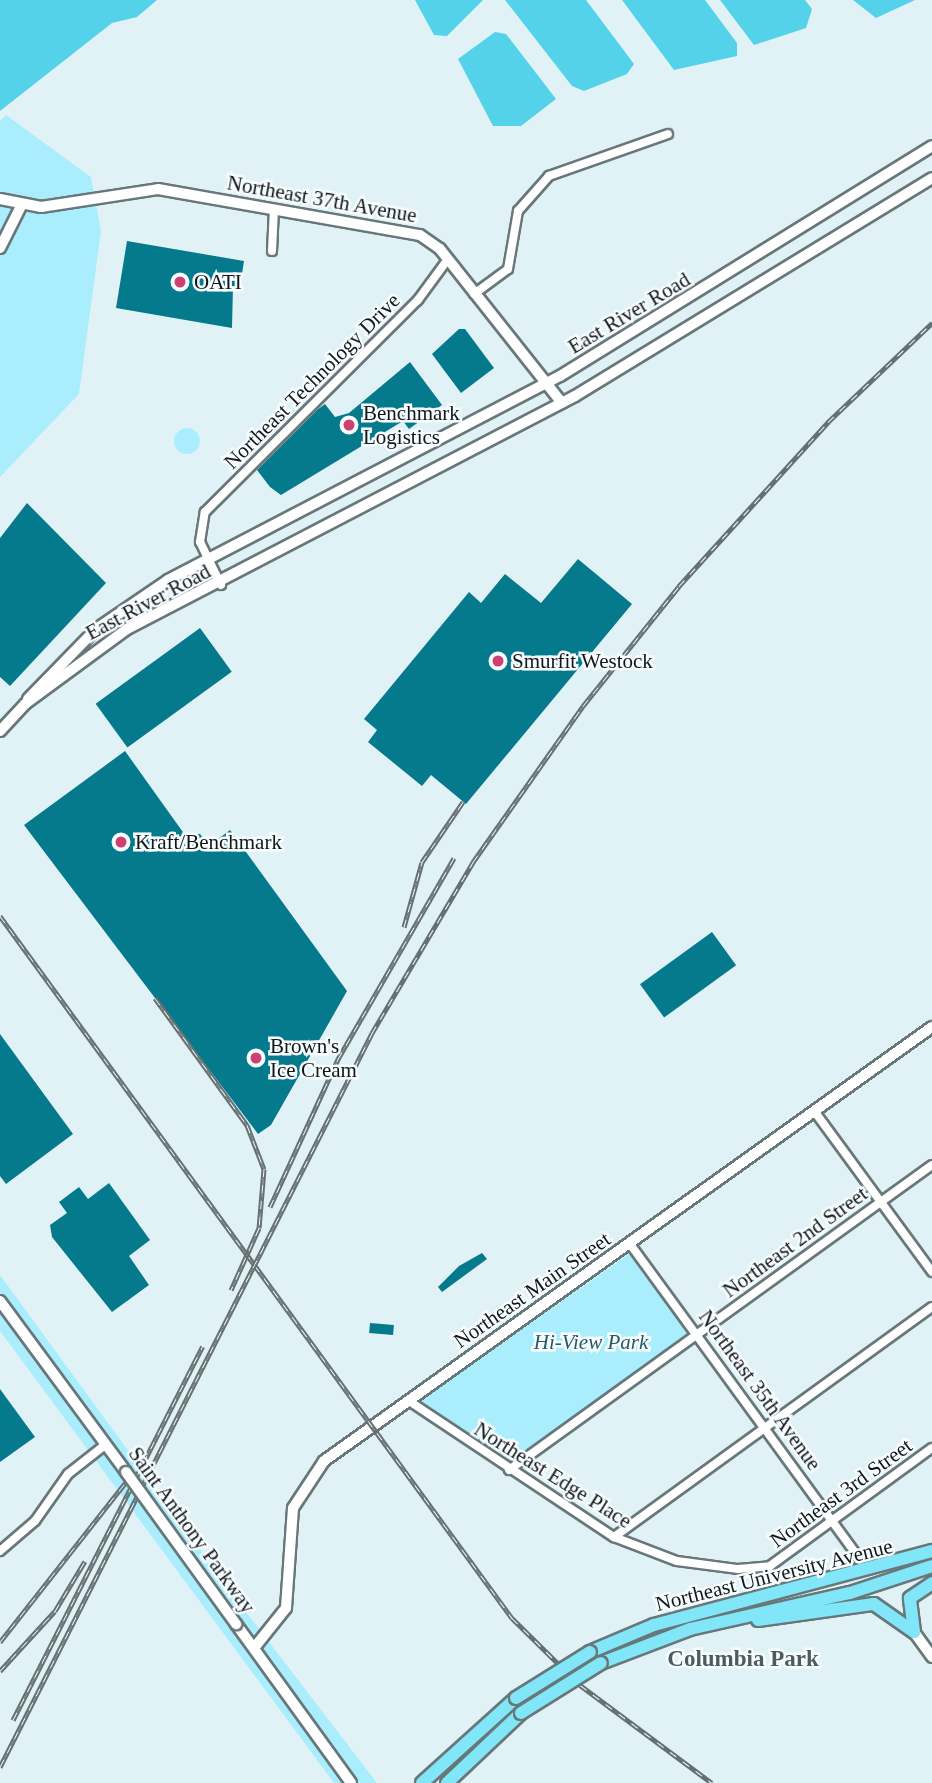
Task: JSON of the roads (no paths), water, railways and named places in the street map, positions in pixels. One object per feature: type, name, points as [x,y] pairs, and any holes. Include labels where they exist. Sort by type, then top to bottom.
[{"type":"main road","name":"Northeast University Avenue","points":[[422,1783],[516,1698],[590,1652],[654,1625],[932,1551]]},
{"type":"main road","name":"Northeast University Avenue","points":[[447,1783],[521,1713],[601,1663],[723,1622],[932,1566]]},
{"type":"main road","points":[[914,1632],[910,1598],[932,1583]]},
{"type":"main road","points":[[723,1622],[874,1604],[914,1632]]},
{"type":"street","points":[[474,294],[508,269],[518,211],[549,176],[668,134]]},
{"type":"street","name":"East River Road","points":[[25,704],[95,630],[208,558],[543,385],[932,146]]},
{"type":"street","name":"East River Road","points":[[25,704],[127,629],[221,585],[575,396],[932,178]]},
{"type":"street","name":"Northeast 37th Avenue","points":[[0,199],[21,206],[158,189],[420,235],[448,259],[543,385],[562,403]]},
{"type":"street","points":[[0,248],[21,206]]},
{"type":"street","points":[[272,251],[274,209]]},
{"type":"street","name":"Northeast Technology Drive","points":[[208,558],[198,526],[282,432],[418,300],[448,259]]},
{"type":"street","points":[[208,558],[221,585]]},
{"type":"street","points":[[0,731],[25,704]]},
{"type":"street","name":"Northeast Main Street","points":[[254,1648],[286,1608],[288,1534],[302,1487],[324,1461],[932,1027]]},
{"type":"street","points":[[815,1112],[932,1272]]},
{"type":"street","name":"Northeast 2nd Street","points":[[509,1471],[932,1166]]},
{"type":"street","name":"Northeast 35th Avenue","points":[[630,1244],[860,1559]]},
{"type":"street","name":"Saint Anthony Parkway","points":[[0,1301],[351,1783]]},
{"type":"street","points":[[614,1537],[932,1307]]},
{"type":"street","name":"Northeast Edge Place","points":[[409,1401],[509,1471],[614,1537],[677,1561],[738,1569],[770,1566]]},
{"type":"street","points":[[0,1551],[35,1521],[68,1474],[105,1445]]},
{"type":"street","name":"Northeast 3rd Street","points":[[770,1566],[932,1448]]},
{"type":"street","points":[[914,1632],[932,1657]]},
{"type":"railway","points":[[0,1767],[372,1033],[473,862],[583,706],[679,586],[828,422],[932,323]]},
{"type":"railway","points":[[404,927],[422,862],[463,802]]},
{"type":"railway","points":[[270,1207],[338,1059],[454,858]]},
{"type":"railway","points":[[0,916],[512,1618],[580,1685],[712,1783]]},
{"type":"railway","points":[[155,998],[247,1125],[264,1169],[259,1228],[231,1290]]},
{"type":"railway","points":[[13,1720],[203,1346]]},
{"type":"railway","points":[[0,1642],[126,1482]]},
{"type":"railway","points":[[0,1671],[55,1611],[85,1561]]},
{"type":"place","name":"OATI","points":[[180,282]]},
{"type":"place","name":"Benchmark Logistics","points":[[349,425]]},
{"type":"place","name":"Smurfit Westock","points":[[498,661]]},
{"type":"place","name":"Kraft/Benchmark","points":[[121,842]]},
{"type":"place","name":"Brown's Ice Cream","points":[[256,1058]]},
{"type":"district","name":"Columbia Park","points":[[743,1659]]},
{"type":"park label","name":"Hi-View Park","points":[[591,1342]]}]
